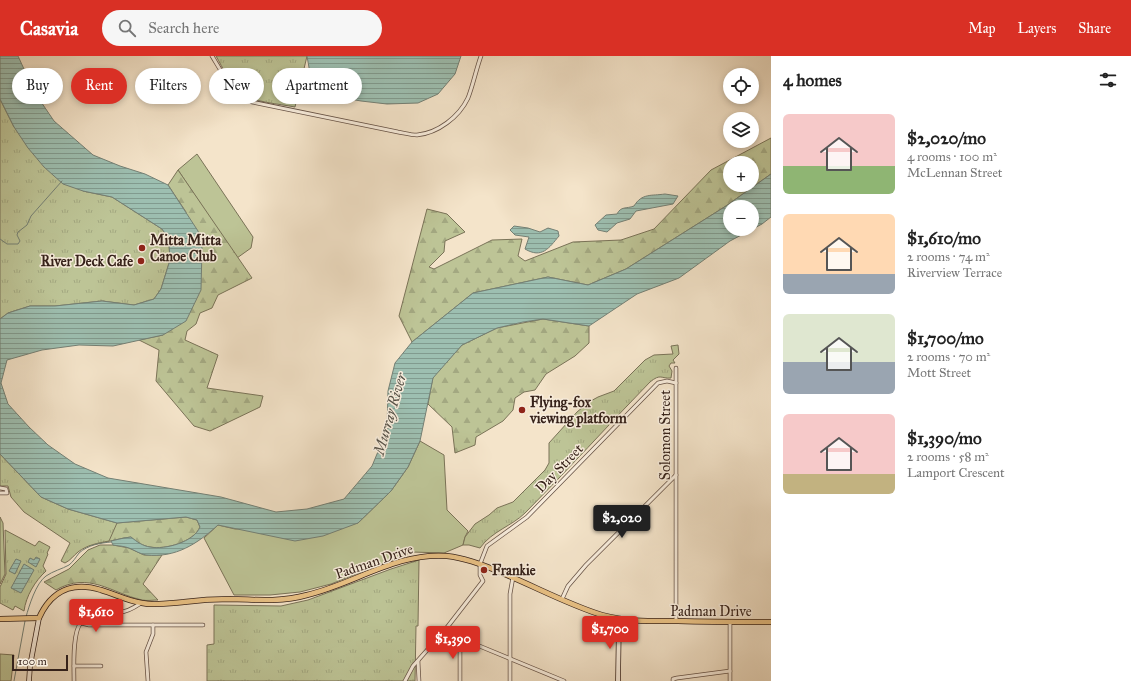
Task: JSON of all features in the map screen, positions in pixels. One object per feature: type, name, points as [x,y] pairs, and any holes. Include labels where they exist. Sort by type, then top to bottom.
[{"type":"main road","name":"Padman Drive","points":[[39,618],[45,606],[54,597],[65,590],[78,587],[93,588],[141,603],[160,604],[218,599],[269,600],[298,597],[325,590],[399,562],[426,556],[450,556],[480,564],[600,614],[619,618],[638,621],[771,622]]},
{"type":"main road","points":[[0,619],[39,618],[30,666],[29,681]]},
{"type":"main road","points":[[618,681],[619,618]]},
{"type":"street","points":[[212,56],[236,92],[252,102],[416,135],[444,126],[458,113],[468,98],[481,56]]},
{"type":"street","name":"Solomon Street","points":[[676,368],[676,621]]},
{"type":"street","name":"Day Street","points":[[480,564],[487,546],[526,517],[658,383],[667,381],[676,383]]},
{"type":"street","points":[[562,599],[568,586],[586,565],[676,475]]},
{"type":"street","points":[[0,488],[6,489],[7,493],[0,493]]},
{"type":"street","points":[[405,681],[408,673],[418,660],[483,581],[480,575],[480,564]]},
{"type":"street","points":[[510,681],[510,594],[513,577]]},
{"type":"street","points":[[74,681],[74,648],[77,629],[81,623],[79,620],[80,616],[84,613],[100,611],[121,612],[141,603]]},
{"type":"street","points":[[730,622],[730,681]]},
{"type":"street","points":[[81,623],[89,625],[203,625]]},
{"type":"street","points":[[148,681],[146,652],[153,634],[153,625]]},
{"type":"street","points":[[444,630],[564,681]]},
{"type":"street","points":[[460,638],[460,681]]},
{"type":"street","points":[[418,660],[419,681]]},
{"type":"street","points":[[74,666],[100,666]]},
{"type":"street","points":[[673,681],[673,679],[677,678],[730,671]]},
{"type":"green space","points":[[216,56],[307,56],[304,68],[272,68],[272,103],[264,102],[264,68],[223,68]]},
{"type":"green space","points":[[0,99],[14,127],[83,191],[112,197],[162,229],[167,236],[170,260],[161,289],[154,299],[134,305],[102,301],[55,306],[30,306],[8,313],[0,319]]},
{"type":"green space","points":[[278,104],[296,104],[295,107]]},
{"type":"green space","points":[[771,138],[771,174],[759,183],[759,156],[737,156],[752,148],[759,148],[759,144]]},
{"type":"green space","points":[[197,154],[253,237],[251,248],[237,258],[178,170]]},
{"type":"green space","points":[[723,164],[723,192],[746,192],[734,200],[723,200],[723,208],[626,269],[588,285],[548,277],[473,293],[412,342],[399,316],[427,209],[447,214],[465,232],[445,241],[444,252],[429,267],[434,269],[492,240],[522,239],[518,256],[525,261],[573,242],[621,240],[654,229],[711,170]]},
{"type":"green space","points":[[178,170],[252,278],[218,295],[212,308],[200,313],[196,324],[187,331],[185,340],[218,355],[207,388],[263,396],[260,407],[210,431],[194,426],[156,381],[159,350],[139,340],[163,335],[186,212],[168,185]]},
{"type":"green space","points":[[543,319],[589,326],[589,343],[575,356],[546,374],[535,390],[524,392],[515,398],[513,410],[503,421],[476,437],[475,445],[455,453],[452,427],[428,404],[433,377],[462,345],[497,328]]},
{"type":"green space","points":[[678,345],[679,354],[673,360],[675,363],[671,363],[669,366],[672,371],[671,378],[659,377],[650,382],[520,518],[490,537],[480,548],[463,545],[465,537],[475,524],[497,508],[513,502],[545,470],[549,463],[549,443],[577,412],[589,402],[614,391],[645,360],[654,355],[673,354],[671,346]]},
{"type":"green space","points":[[420,441],[444,455],[447,510],[468,531],[463,545],[444,553],[412,552],[331,584],[300,592],[270,595],[234,595],[204,538],[218,525],[235,529],[358,523],[391,491],[408,467]]},
{"type":"green space","points":[[0,454],[41,497],[68,509],[117,523],[109,541],[85,548],[65,563],[61,561],[70,543],[24,512],[11,497],[8,486],[0,486]]},
{"type":"green space","points":[[0,517],[3,523],[5,574],[0,584]]},
{"type":"green space","points":[[186,517],[197,520],[200,527],[192,537],[178,544],[156,548],[140,544],[131,537],[87,546],[90,535],[117,523]]},
{"type":"green space","points":[[5,530],[35,546],[39,541],[50,547],[43,566],[46,571],[38,579],[32,589],[24,611],[15,606],[13,610],[0,603],[0,587],[6,574]]},
{"type":"green space","points":[[100,545],[113,545],[129,548],[144,555],[162,555],[143,584],[158,600],[142,600],[100,585],[90,583],[68,585],[56,590],[44,582],[69,569],[88,550]]},
{"type":"green space","points":[[419,560],[415,681],[207,681],[207,645],[214,644],[214,605],[281,606],[308,600]]},
{"type":"green space","points":[[0,654],[14,655],[11,681],[0,681]]},
{"type":"water","name":"Murray River","points":[[0,56],[18,56],[24,68],[12,68],[12,104],[42,104],[54,121],[93,155],[145,174],[168,185],[198,231],[202,248],[201,290],[186,321],[163,335],[113,346],[79,345],[42,350],[7,360],[1,383],[8,404],[48,445],[75,464],[108,478],[221,497],[276,512],[307,509],[344,499],[372,466],[387,430],[388,391],[395,363],[412,342],[473,293],[548,277],[588,285],[626,269],[723,208],[723,236],[739,236],[730,241],[679,278],[637,294],[589,326],[543,319],[497,328],[462,345],[433,378],[420,441],[408,467],[391,491],[358,523],[323,536],[295,541],[218,525],[194,544],[176,552],[146,555],[127,547],[113,545],[111,541],[131,537],[140,544],[147,546],[156,548],[171,546],[185,541],[197,532],[200,527],[197,520],[186,517],[117,523],[68,509],[41,497],[0,454],[0,319],[8,313],[30,306],[55,306],[102,301],[134,305],[154,299],[161,289],[170,260],[167,236],[162,229],[112,197],[83,191],[63,184],[44,167],[28,148],[14,127],[0,99]]},
{"type":"water","points":[[307,56],[461,56],[455,74],[438,94],[418,103],[387,104],[362,101],[362,68],[309,68]]},
{"type":"water","name":"Murray River","points":[[771,174],[771,217],[759,226],[759,200],[734,200],[746,192],[759,192],[759,183]]},
{"type":"water","points":[[665,194],[678,196],[673,204],[636,211],[630,219],[617,223],[607,232],[598,230],[595,225],[606,215],[617,214],[622,209],[634,206],[644,197]]},
{"type":"water","points":[[514,226],[540,232],[548,228],[558,231],[559,236],[545,251],[536,253],[531,252],[525,249],[529,237],[515,235],[510,230]]},
{"type":"water","points":[[36,557],[40,559],[36,567],[28,562],[30,558],[34,560]]},
{"type":"water","points":[[16,559],[21,561],[15,574],[9,571]]},
{"type":"water","points":[[24,564],[34,570],[21,593],[11,588]]},
{"type":"waterway","points":[[0,239],[7,244],[18,244],[20,241],[17,235],[18,232],[27,225],[31,216],[62,181]]},
{"type":"waterway","points":[[26,617],[36,589],[42,579],[69,565],[79,553],[86,548],[111,542]]},
{"type":"waterway","points":[[14,681],[25,621]]},
{"type":"place","name":"Mitta Mitta Canoe Club","points":[[142,248]]},
{"type":"place","name":"River Deck Cafe","points":[[141,261]]},
{"type":"place","name":"Flying-fox viewing platform","points":[[522,410]]},
{"type":"place","name":"Frankie","points":[[484,570]]}]
